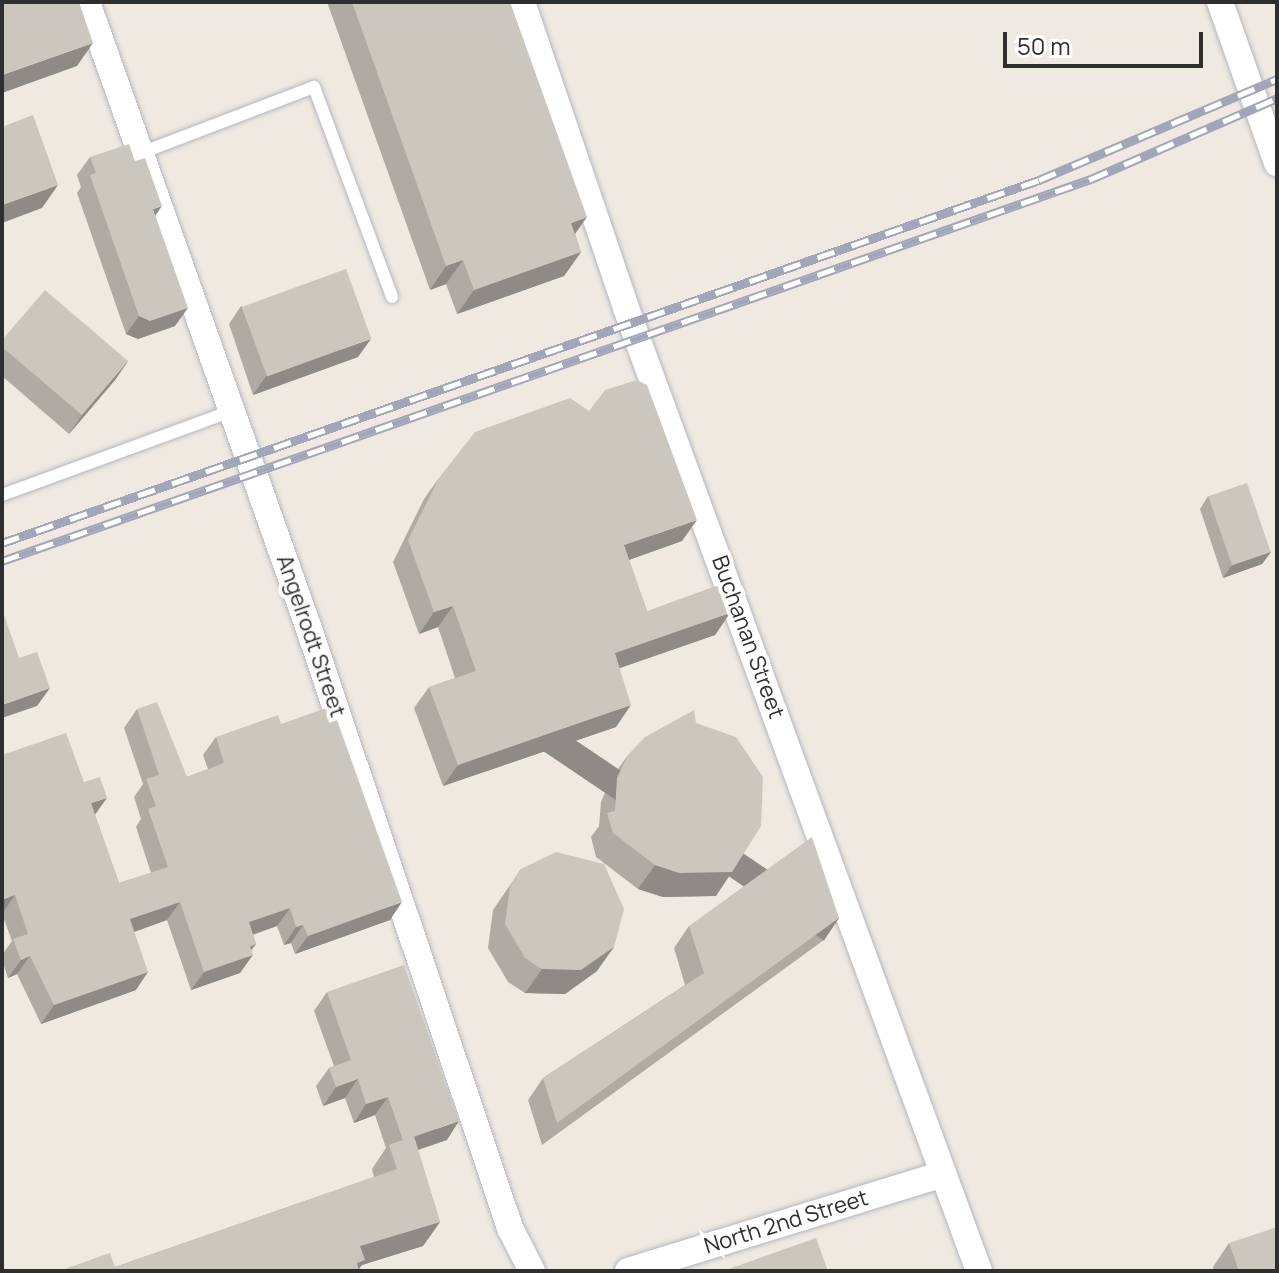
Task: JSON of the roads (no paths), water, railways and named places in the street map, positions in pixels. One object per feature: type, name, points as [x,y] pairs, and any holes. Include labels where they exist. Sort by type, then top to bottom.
[{"type":"street","name":"Angelrodt Street","points":[[87,2],[232,411],[510,1228],[532,1271]]},
{"type":"street","name":"Buchanan Street","points":[[522,2],[626,308],[979,1271]]},
{"type":"street","points":[[1220,2],[1277,163]]},
{"type":"street","name":"North 2nd Street","points":[[628,1271],[943,1174]]},
{"type":"lane","points":[[141,153],[314,87],[392,297]]},
{"type":"lane","points":[[2,495],[232,411]]},
{"type":"railway","points":[[2,543],[1039,180],[1277,79]]},
{"type":"railway","points":[[2,561],[1091,179],[1277,98]]}]
